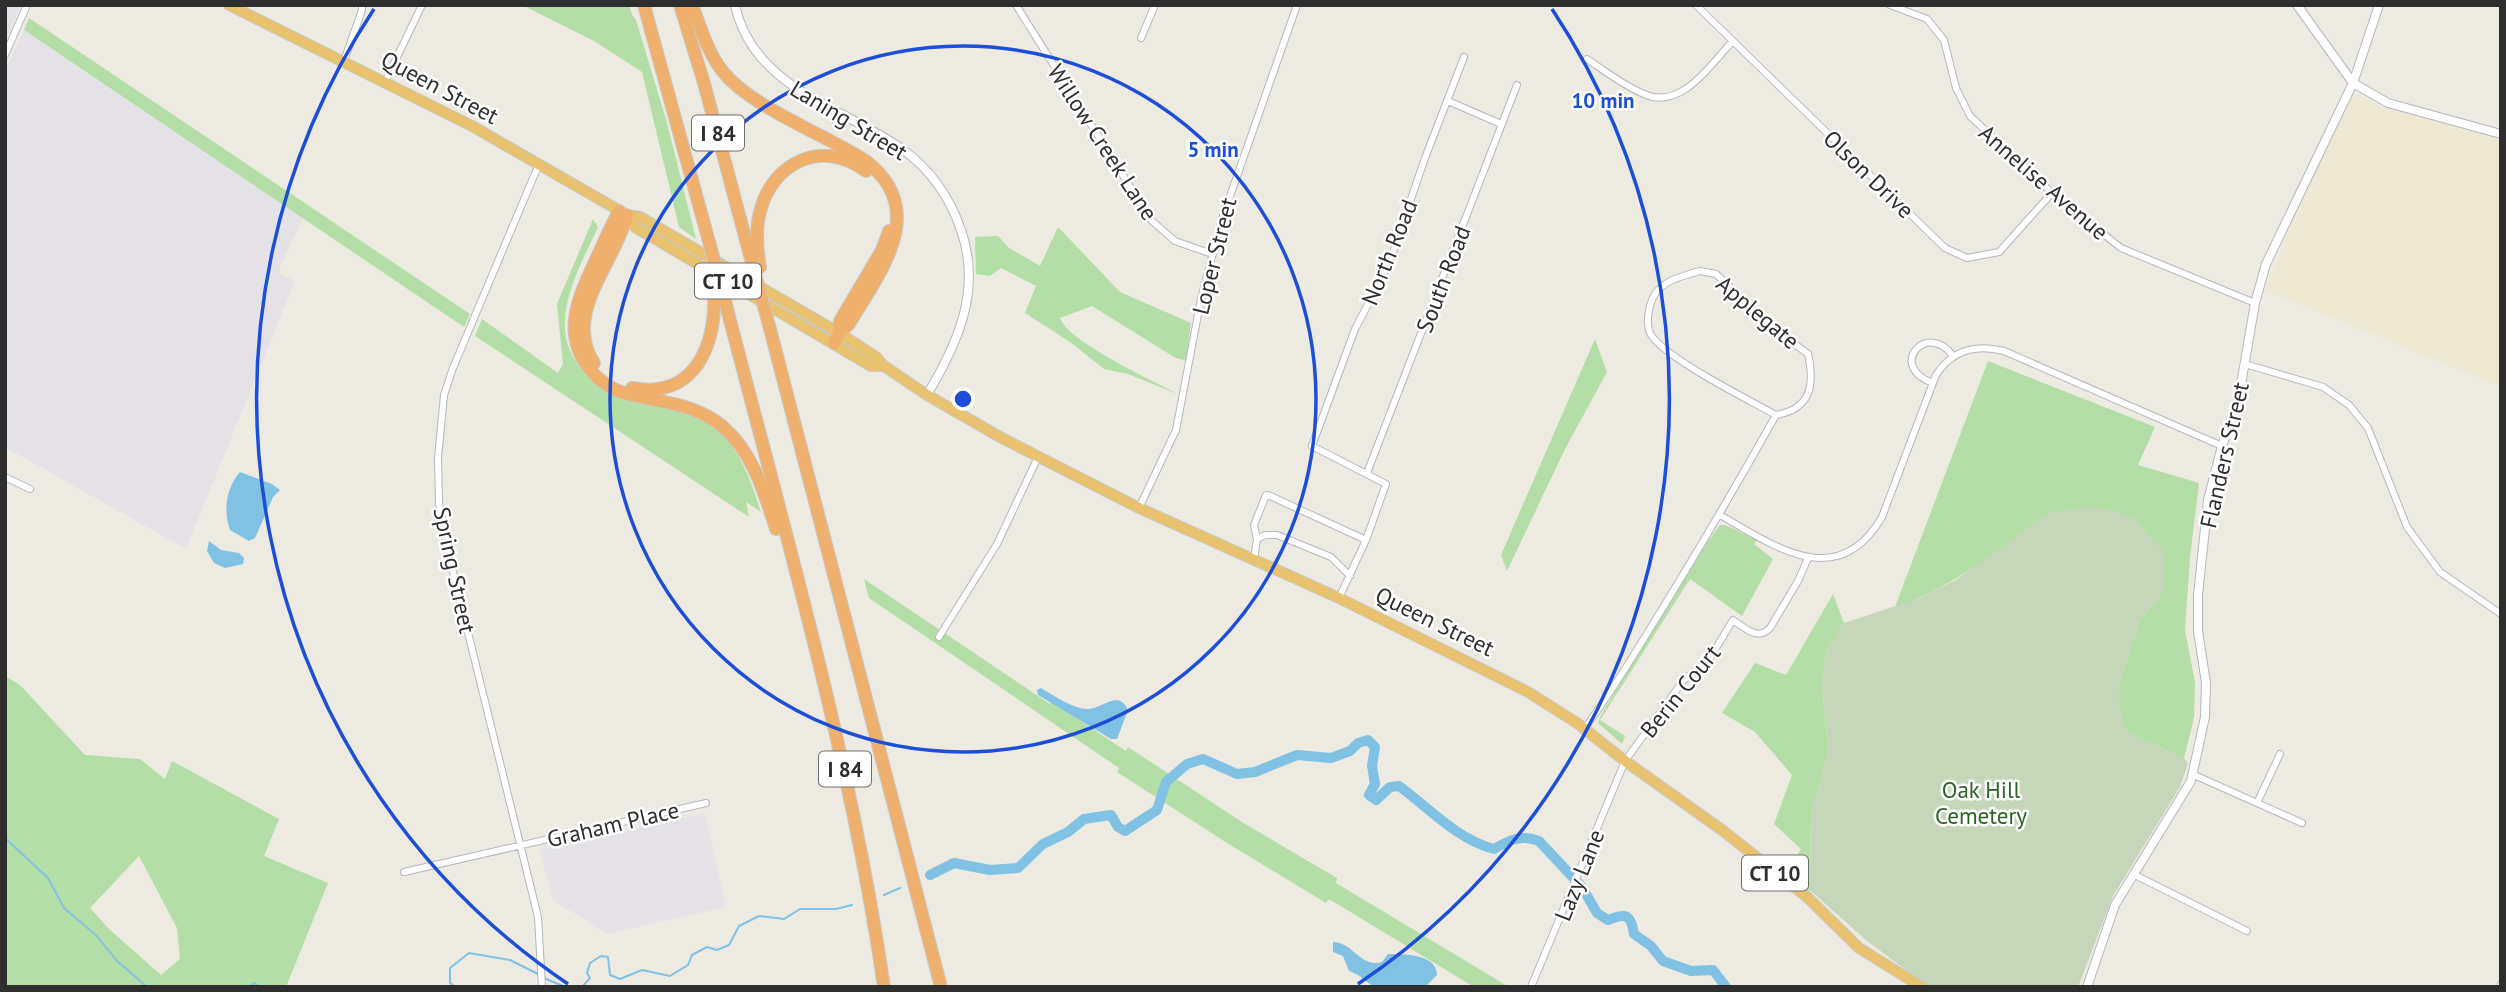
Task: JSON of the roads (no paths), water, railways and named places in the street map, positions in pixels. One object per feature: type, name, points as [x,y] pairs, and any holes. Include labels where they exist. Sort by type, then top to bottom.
[{"type":"highway","name":"Queen Street","points":[[229,5],[472,126],[623,213],[640,217],[836,338],[876,357],[884,366],[927,395],[1038,457],[1139,508],[1339,598],[1528,692],[1584,729],[1721,830],[1805,896],[1859,948],[1922,987]]},
{"type":"highway","name":"I 84","points":[[644,5],[708,238],[719,295],[779,510],[787,553],[810,627],[843,762],[884,987]]},
{"type":"highway","name":"I 84","points":[[680,5],[756,265],[824,540],[942,987]]},
{"type":"highway","points":[[692,5],[712,55],[732,82],[760,102],[866,161],[880,173],[891,190],[897,212],[894,244],[849,324],[836,338]]},
{"type":"highway","points":[[756,265],[759,214],[767,192],[779,174],[798,162],[827,156],[846,160],[868,173],[880,186],[887,203],[889,233],[882,250],[840,321],[836,338]]},
{"type":"highway","points":[[623,213],[623,232],[588,305],[583,323],[587,350],[602,372],[620,384],[644,390],[661,388],[681,380],[697,366],[707,349],[719,295]]},
{"type":"highway","points":[[623,213],[577,301],[573,322],[579,352],[590,370],[610,387],[626,394],[690,407],[721,425],[737,440],[750,460],[787,553]]},
{"type":"street","points":[[5,55],[27,5]]},
{"type":"street","points":[[344,61],[362,5]]},
{"type":"street","points":[[385,82],[422,5]]},
{"type":"street","name":"Laning Street","points":[[735,5],[752,48],[776,74],[902,150],[933,179],[954,213],[967,252],[967,303],[963,324],[953,350],[927,395]]},
{"type":"street","name":"Willow Creek Lane","points":[[1016,5],[1151,220],[1175,241],[1212,254]]},
{"type":"street","points":[[1141,38],[1155,5]]},
{"type":"street","name":"Loper Street","points":[[1139,508],[1177,426],[1212,254],[1246,145],[1297,5]]},
{"type":"street","name":"Olson Drive","points":[[1696,5],[1945,248],[1967,258],[1998,252],[2052,192]]},
{"type":"street","name":"Annelise Avenue","points":[[1890,5],[1927,19],[1944,40],[1956,88],[1970,116],[2052,192],[2121,248],[2255,303]]},
{"type":"street","points":[[2297,5],[2353,83],[2388,103],[2501,134]]},
{"type":"street","name":"Flanders Street","points":[[2087,987],[2115,905],[2191,781],[2205,717],[2206,683],[2198,631],[2198,595],[2208,500],[2222,446],[2238,402],[2255,303],[2266,264],[2353,83],[2379,5]]},
{"type":"street","points":[[1587,59],[1645,95],[1660,98],[1675,96],[1688,88],[1732,42]]},
{"type":"street","name":"North Road","points":[[1367,473],[1312,446],[1355,330],[1393,252],[1464,57]]},
{"type":"street","name":"South Road","points":[[1367,473],[1517,85]]},
{"type":"street","points":[[1448,101],[1501,124]]},
{"type":"street","name":"Spring Street","points":[[539,164],[453,368],[442,408],[438,458],[439,503],[444,535],[538,917],[542,985]]},
{"type":"street","name":"Applegate","points":[[1700,271],[1716,274],[1775,329],[1808,354],[1813,376],[1808,394],[1792,412],[1776,415],[1667,352],[1650,334],[1647,324],[1652,297],[1661,287],[1671,280],[1700,271]]},
{"type":"street","points":[[1933,383],[1914,371],[1912,362],[1916,349],[1926,343],[1937,342],[1945,346],[1952,356]]},
{"type":"street","points":[[1720,515],[1785,551],[1808,558],[1826,558],[1865,540],[1878,525],[1887,507],[1941,368],[1952,356],[1974,348],[2004,351],[2222,446]]},
{"type":"street","points":[[2245,364],[2323,387],[2349,405],[2368,428],[2407,527],[2440,572],[2501,614]]},
{"type":"street","name":"Applegate","points":[[1584,729],[1610,695],[1720,515],[1776,415]]},
{"type":"street","points":[[939,637],[997,544],[1038,457]]},
{"type":"street","points":[[1339,598],[1366,540],[1386,484],[1367,473]]},
{"type":"street","points":[[5,477],[30,489]]},
{"type":"street","points":[[1254,560],[1254,525],[1266,495],[1366,540]]},
{"type":"street","points":[[1256,539],[1265,535],[1277,535],[1331,557],[1350,576]]},
{"type":"street","name":"Berin Court","points":[[1626,761],[1683,681],[1710,658],[1733,620],[1752,632],[1765,633],[1798,581],[1808,558]]},
{"type":"street","points":[[2257,803],[2280,754]]},
{"type":"street","name":"Lazy Lane","points":[[1531,987],[1626,761]]},
{"type":"street","points":[[2192,774],[2302,824]]},
{"type":"street","name":"Graham Place","points":[[404,872],[706,803]]},
{"type":"street","points":[[2133,874],[2247,932]]},
{"type":"water","points":[[240,472],[272,484],[280,490],[273,497],[255,538],[249,541],[230,530],[227,515],[229,492]]},
{"type":"water","points":[[209,541],[221,550],[239,553],[244,558],[243,564],[225,568],[214,563],[207,551]]},
{"type":"water","points":[[1041,688],[1076,707],[1088,709],[1110,701],[1120,701],[1128,710],[1117,739],[1111,739],[1038,695],[1037,690]]},
{"type":"water","points":[[1333,942],[1346,946],[1374,963],[1382,962],[1388,954],[1426,959],[1436,968],[1437,975],[1425,987],[1374,987],[1349,971],[1343,956],[1333,952]]},
{"type":"waterway","points":[[930,875],[954,863],[990,870],[1018,868],[1043,844],[1068,832],[1084,819],[1111,815],[1118,827],[1125,831],[1157,810],[1166,782],[1187,764],[1203,759],[1237,774],[1255,772],[1297,755],[1331,758],[1368,740],[1375,747],[1372,766],[1375,784],[1369,795],[1376,800],[1390,787],[1399,786],[1456,831],[1481,845],[1494,849],[1516,839],[1539,841],[1582,887],[1597,913],[1608,920],[1619,916],[1627,917],[1634,934],[1651,946],[1663,961],[1691,971],[1713,970],[1726,987]]},
{"type":"waterway","points":[[5,838],[48,878],[64,908],[97,936],[116,960],[147,987]]},
{"type":"waterway","points":[[884,895],[900,888]]},
{"type":"waterway","points":[[582,987],[590,978],[587,973],[590,963],[601,956],[608,957],[610,975],[620,979],[642,970],[670,976],[688,965],[692,955],[707,947],[717,950],[729,945],[739,926],[759,916],[784,919],[800,909],[836,909],[852,905]]},
{"type":"waterway","points":[[456,987],[450,983],[450,968],[469,953],[510,960],[540,975]]},
{"type":"waterway","points":[[544,978],[565,987]]},
{"type":"waterway","points":[[248,987],[254,983],[261,987]]},
{"type":"park label","name":"Oak Hill Cemetery","points":[[1981,802]]}]
